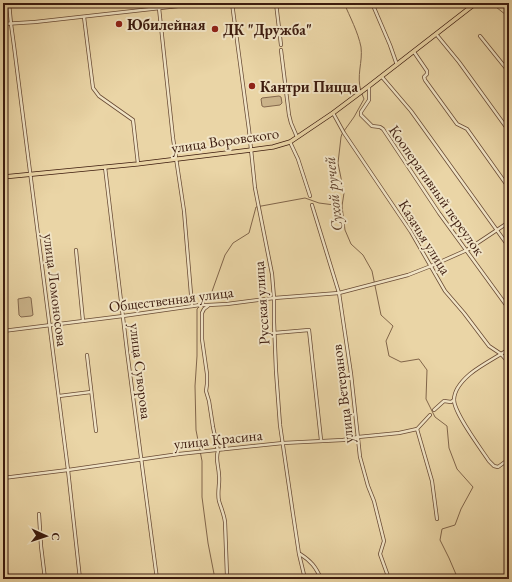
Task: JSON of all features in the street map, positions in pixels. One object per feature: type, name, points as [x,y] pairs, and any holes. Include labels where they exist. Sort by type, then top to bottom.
[{"type":"main road","name":"улица Воровского","points":[[3,177],[138,164],[273,147],[290,142],[382,77],[476,3]]},
{"type":"street","name":"улица Ломоносова","points":[[9,3],[59,396],[80,579]]},
{"type":"street","points":[[155,3],[158,8],[173,138],[184,211],[192,306]]},
{"type":"street","points":[[3,24],[84,17],[205,3]]},
{"type":"street","name":"Русская улица","points":[[232,3],[255,188],[272,274],[276,378],[280,425],[299,554],[305,579]]},
{"type":"street","points":[[276,3],[281,44]]},
{"type":"street","points":[[372,3],[397,65]]},
{"type":"street","points":[[503,3],[509,10]]},
{"type":"street","points":[[84,17],[92,88],[99,96],[133,120],[138,164]]},
{"type":"street","points":[[436,34],[509,131]]},
{"type":"street","points":[[480,36],[509,72]]},
{"type":"street","points":[[281,50],[289,116],[297,138]]},
{"type":"street","points":[[414,52],[427,71],[427,74],[424,77],[425,80],[457,124],[466,129],[509,188]]},
{"type":"street","points":[[382,77],[411,111],[509,247]]},
{"type":"street","name":"Кооперативный переулок","points":[[369,86],[369,100],[361,114],[372,126],[383,129],[439,213],[509,309]]},
{"type":"street","name":"Казачья улица","points":[[333,113],[344,133],[411,232],[445,291],[489,346],[501,354],[509,363]]},
{"type":"street","points":[[290,142],[298,159],[310,196]]},
{"type":"street","name":"улица Суворова","points":[[105,166],[157,579]]},
{"type":"street","name":"улица Ветеранов","points":[[312,205],[339,293],[351,374],[360,457],[365,478],[374,501],[384,541],[380,554],[389,579]]},
{"type":"street","name":"Общественная улица","points":[[3,331],[200,305],[339,293],[408,275],[431,266],[467,250],[509,222]]},
{"type":"street","points":[[76,250],[83,321]]},
{"type":"street","points":[[208,305],[202,313],[202,339],[207,374],[206,391],[210,401],[218,451],[217,454],[220,476],[218,488],[219,501],[224,514],[227,576],[229,579]]},
{"type":"street","points":[[274,333],[309,330],[321,440]]},
{"type":"street","points":[[509,349],[471,373],[457,390],[454,400],[458,414],[489,461],[494,466],[498,467],[509,459]]},
{"type":"street","points":[[87,355],[96,431]]},
{"type":"street","points":[[59,396],[92,392]]},
{"type":"street","points":[[434,410],[444,401],[450,402],[454,400]]},
{"type":"street","points":[[430,415],[417,429],[432,481],[437,519]]},
{"type":"street","name":"улица Красина","points":[[3,478],[179,454],[283,443],[343,440],[399,433],[417,429]]},
{"type":"street","points":[[39,514],[45,579]]},
{"type":"street","points":[[3,544],[7,579]]},
{"type":"street","points":[[299,554],[311,562],[321,579]]},
{"type":"shaded area","points":[[281,97],[282,103],[280,105],[262,106],[262,98]]},
{"type":"shaded area","points":[[31,298],[33,315],[21,317],[19,315],[18,299]]},
{"type":"waterway","name":"Сухой ручей","points":[[344,3],[360,41],[361,58],[359,80],[361,91]]},
{"type":"waterway","points":[[491,3],[506,15],[509,15]]},
{"type":"waterway","name":"Сухой ручей","points":[[344,131],[364,99],[362,94]]},
{"type":"waterway","name":"Сухой ручей","points":[[342,134],[338,163],[344,193],[342,206],[345,230],[351,244],[363,255],[372,271],[381,315],[393,326],[386,341],[389,356],[401,362],[419,359],[427,370],[426,399],[435,417],[447,426],[449,448],[457,469],[473,487],[461,509],[455,525],[442,529],[440,540],[458,579]]},
{"type":"waterway","points":[[202,304],[210,297],[225,255],[233,243],[249,233],[256,207],[305,198],[319,203],[342,206]]},
{"type":"waterway","points":[[200,306],[197,309],[197,356],[195,386],[196,430],[202,461],[202,497],[208,543],[215,579]]},
{"type":"place","name":"Юбилейная","points":[[119,24]]},
{"type":"place","name":"ДК \"Дружба\"","points":[[215,29]]},
{"type":"place","name":"Кантри Пицца","points":[[252,86]]}]
